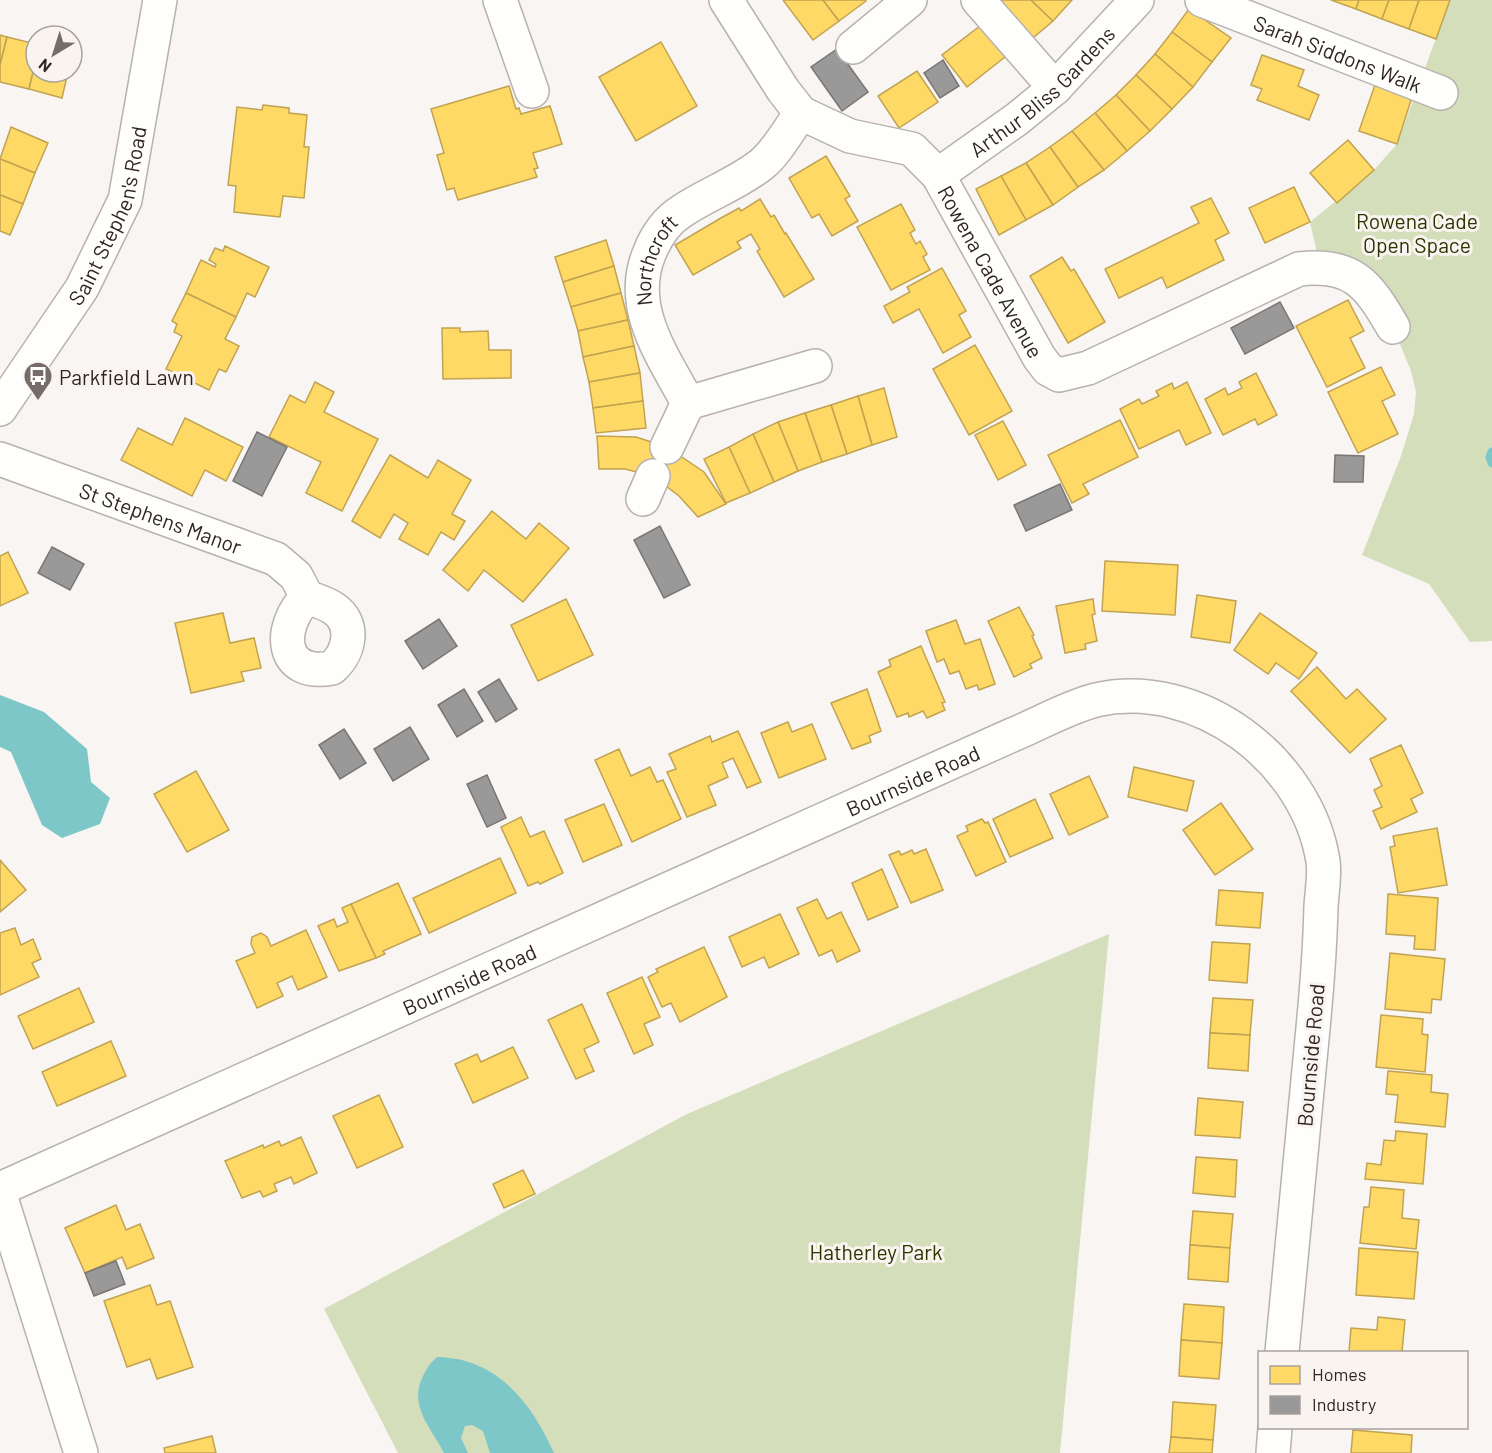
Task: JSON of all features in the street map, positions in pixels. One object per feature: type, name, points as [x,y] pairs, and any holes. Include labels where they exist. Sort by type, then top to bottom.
[{"type":"street","name":"Saint Stephen's Road","points":[[0,409],[82,288],[125,200],[160,0]]},
{"type":"street","points":[[500,0],[532,91]]},
{"type":"street","name":"Rowena Cade Avenue","points":[[726,0],[783,90],[801,113],[850,136],[912,149],[938,175],[1039,357],[1048,369],[1059,375],[1088,368],[1299,268],[1320,266],[1335,268],[1357,279],[1373,291],[1393,327]]},
{"type":"street","points":[[853,47],[910,0]]},
{"type":"street","points":[[978,0],[1055,88]]},
{"type":"street","name":"Arthur Bliss Gardens","points":[[938,175],[982,141],[1017,119],[1055,88],[1137,0]]},
{"type":"street","name":"Sarah Siddons Walk","points":[[1202,0],[1441,93]]},
{"type":"street","name":"Northcroft","points":[[688,403],[649,331],[643,309],[642,287],[645,264],[653,243],[672,219],[762,164],[801,113]]},
{"type":"street","points":[[667,447],[688,403],[815,366]]},
{"type":"street","name":"St Stephens Manor","points":[[0,459],[276,559],[296,576],[307,597]]},
{"type":"street","name":"Bournside Road","points":[[0,1189],[1012,735],[1095,701],[1124,697],[1153,699],[1209,715],[1234,728],[1258,746],[1294,787],[1317,836],[1323,862],[1319,960],[1282,1351]]},
{"type":"street","points":[[0,1195],[81,1453]]},
{"type":"street","points":[[1272,1453],[1275,1429]]},
{"type":"green space","name":"Rowena Cade Open Space","points":[[1450,0],[1492,0],[1492,641],[1470,642],[1429,584],[1362,555],[1401,456],[1414,414],[1416,392],[1411,371],[1393,327],[1320,266],[1310,222],[1374,170],[1397,144]]},
{"type":"green space","name":"Hatherley Park","points":[[1109,934],[1060,1453],[398,1453],[324,1309],[687,1114]]},
{"type":"water","points":[[0,695],[44,712],[87,749],[91,782],[110,798],[100,824],[62,838],[42,825],[11,752],[0,747]]},
{"type":"water","points":[[437,1357],[458,1359],[477,1365],[494,1374],[509,1386],[523,1400],[545,1434],[554,1453],[490,1453],[483,1431],[472,1425],[465,1426],[461,1438],[468,1453],[444,1453],[423,1416],[418,1397],[423,1376]]},
{"type":"building: Homes","points":[[783,0],[823,0],[839,21],[813,40]]},
{"type":"building: Homes","points":[[823,0],[865,0],[866,1],[839,21]]},
{"type":"building: Homes","points":[[999,0],[1031,0],[1053,21],[1027,43]]},
{"type":"building: Homes","points":[[1031,0],[1072,0],[1053,21]]},
{"type":"building: Homes","points":[[1331,0],[1359,0],[1356,9]]},
{"type":"building: Homes","points":[[1359,0],[1389,0],[1382,19],[1356,9]]},
{"type":"building: Homes","points":[[1389,0],[1419,0],[1409,29],[1382,19]]},
{"type":"building: Homes","points":[[1419,0],[1450,0],[1436,39],[1409,29]]},
{"type":"building: Homes","points":[[1189,9],[1231,38],[1212,62],[1172,32]]},
{"type":"building: Homes","points":[[980,26],[1005,57],[967,87],[942,55]]},
{"type":"building: Homes","points":[[1172,32],[1212,62],[1193,87],[1155,54]]},
{"type":"building: Homes","points":[[0,35],[7,37],[0,65]]},
{"type":"building: Homes","points":[[7,37],[24,41],[24,84],[30,84],[29,89],[0,82],[0,65]]},
{"type":"building: Homes","points":[[661,42],[697,106],[636,141],[599,77]]},
{"type":"building: Homes","points":[[1155,54],[1193,87],[1172,109],[1136,75]]},
{"type":"building: Homes","points":[[1262,55],[1304,70],[1298,86],[1319,95],[1309,120],[1257,100],[1262,89],[1251,85]]},
{"type":"building: Homes","points":[[917,71],[938,102],[899,128],[878,96]]},
{"type":"building: Homes","points":[[1136,75],[1172,109],[1150,131],[1116,95]]},
{"type":"building: Homes","points":[[30,84],[65,84],[62,98],[29,89]]},
{"type":"building: Homes","points":[[1375,85],[1412,97],[1397,144],[1359,131]]},
{"type":"building: Homes","points":[[509,86],[516,109],[519,108],[521,114],[550,106],[562,144],[533,153],[538,168],[534,169],[537,177],[458,200],[454,188],[447,190],[437,155],[444,153],[431,109]]},
{"type":"building: Homes","points":[[1116,95],[1150,131],[1127,151],[1095,113]]},
{"type":"building: Homes","points":[[263,105],[289,108],[289,113],[307,115],[304,147],[309,147],[304,198],[283,196],[280,217],[234,212],[236,186],[228,185],[237,107],[262,110]]},
{"type":"building: Homes","points":[[1095,113],[1127,151],[1104,170],[1072,131]]},
{"type":"building: Homes","points":[[11,127],[48,143],[35,173],[0,159]]},
{"type":"building: Homes","points":[[1072,131],[1104,170],[1078,187],[1050,147]]},
{"type":"building: Homes","points":[[1348,140],[1374,170],[1337,203],[1310,173]]},
{"type":"building: Homes","points":[[1050,147],[1078,187],[1053,205],[1026,163]]},
{"type":"building: Homes","points":[[826,156],[850,196],[845,199],[858,221],[832,236],[819,214],[812,218],[789,178]]},
{"type":"building: Homes","points":[[0,159],[35,173],[23,204],[0,195]]},
{"type":"building: Homes","points":[[1026,163],[1053,205],[1026,220],[1001,176]]},
{"type":"building: Homes","points":[[1001,176],[1026,220],[999,235],[976,189]]},
{"type":"building: Homes","points":[[1294,187],[1310,222],[1265,243],[1249,208]]},
{"type":"building: Homes","points":[[0,195],[23,204],[10,235],[0,231]]},
{"type":"building: Homes","points":[[1211,198],[1229,233],[1215,240],[1224,260],[1167,288],[1162,277],[1119,298],[1105,269],[1199,223],[1191,207]]},
{"type":"building: Homes","points":[[760,199],[771,217],[774,215],[814,279],[784,297],[757,251],[760,249],[751,234],[737,242],[741,248],[693,275],[675,245],[739,208],[741,211]]},
{"type":"building: Homes","points":[[901,204],[915,230],[910,233],[916,244],[920,241],[927,254],[923,257],[930,270],[891,290],[857,227]]},
{"type":"building: Homes","points":[[606,240],[614,266],[563,282],[555,257]]},
{"type":"building: Homes","points":[[225,246],[269,267],[255,297],[247,293],[236,317],[186,293],[201,260],[215,267],[216,264],[209,260],[215,248],[223,251]]},
{"type":"building: Homes","points":[[1062,257],[1071,271],[1074,269],[1105,322],[1068,343],[1030,276]]},
{"type":"building: Homes","points":[[614,266],[621,293],[571,307],[563,282]]},
{"type":"building: Homes","points":[[942,268],[966,311],[959,315],[971,337],[943,353],[919,309],[893,323],[884,306],[910,292],[907,287]]},
{"type":"building: Homes","points":[[186,293],[236,317],[225,339],[239,346],[226,372],[219,369],[209,390],[166,369],[182,336],[174,332],[177,324],[172,321]]},
{"type":"building: Homes","points":[[621,293],[628,320],[578,331],[571,307]]},
{"type":"building: Homes","points":[[1348,300],[1364,331],[1350,338],[1365,368],[1327,387],[1296,326]]},
{"type":"building: Homes","points":[[628,320],[634,346],[583,357],[578,331]]},
{"type":"building: Homes","points":[[442,328],[460,328],[460,332],[488,331],[489,350],[511,350],[511,378],[443,379]]},
{"type":"building: Homes","points":[[975,345],[1012,411],[969,435],[933,369]]},
{"type":"building: Homes","points":[[634,346],[640,373],[589,382],[583,357]]},
{"type":"building: Homes","points":[[1381,367],[1395,395],[1382,401],[1398,434],[1358,453],[1328,392]]},
{"type":"building: Homes","points":[[640,373],[643,401],[593,408],[589,382]]},
{"type":"building: Homes","points":[[1256,373],[1277,415],[1258,425],[1255,419],[1223,435],[1205,399],[1225,388],[1228,395],[1242,388],[1239,382]]},
{"type":"building: Homes","points":[[315,382],[334,392],[324,412],[378,439],[342,511],[306,493],[321,462],[269,437],[290,395],[305,403]]},
{"type":"building: Homes","points":[[1187,382],[1211,433],[1186,445],[1179,430],[1139,449],[1120,409],[1139,399],[1142,404],[1159,396],[1156,391],[1172,383],[1174,389]]},
{"type":"building: Homes","points":[[884,388],[897,437],[872,445],[858,396]]},
{"type":"building: Homes","points":[[858,396],[872,445],[847,454],[831,405]]},
{"type":"building: Homes","points":[[643,401],[646,428],[596,433],[593,408]]},
{"type":"building: Homes","points":[[831,405],[847,454],[822,462],[805,413]]},
{"type":"building: Homes","points":[[805,413],[822,462],[798,471],[778,422]]},
{"type":"building: Homes","points":[[185,418],[243,447],[226,481],[205,470],[192,496],[121,460],[138,428],[172,445]]},
{"type":"building: Homes","points":[[1120,420],[1138,457],[1083,484],[1089,494],[1072,503],[1048,455]]},
{"type":"building: Homes","points":[[1003,421],[1026,465],[998,480],[975,435]]},
{"type":"building: Homes","points":[[778,422],[798,471],[774,482],[753,434]]},
{"type":"building: Homes","points":[[753,434],[774,482],[750,493],[729,447]]},
{"type":"building: Homes","points":[[597,436],[636,437],[667,447],[653,476],[625,469],[599,469]]},
{"type":"building: Homes","points":[[667,447],[704,472],[726,504],[698,517],[679,496],[653,476]]},
{"type":"building: Homes","points":[[729,447],[750,493],[726,503],[704,459]]},
{"type":"building: Homes","points":[[390,455],[428,478],[438,460],[471,480],[452,514],[465,521],[454,540],[441,532],[428,555],[399,539],[408,523],[394,514],[380,538],[352,521]]},
{"type":"building: Homes","points":[[492,511],[526,539],[539,523],[569,548],[523,602],[484,570],[468,591],[443,570]]},
{"type":"building: Homes","points":[[8,552],[28,593],[0,606],[0,556]]},
{"type":"building: Homes","points":[[1105,561],[1178,565],[1175,615],[1102,611]]},
{"type":"building: Homes","points":[[1197,595],[1236,601],[1230,643],[1191,637]]},
{"type":"building: Homes","points":[[566,599],[593,655],[538,681],[511,625]]},
{"type":"building: Homes","points":[[1093,599],[1095,614],[1092,615],[1097,641],[1085,644],[1086,649],[1065,653],[1056,606]]},
{"type":"building: Homes","points":[[1019,607],[1034,635],[1032,636],[1042,658],[1030,664],[1032,668],[1014,677],[988,621]]},
{"type":"building: Homes","points":[[223,613],[230,643],[254,638],[261,668],[241,672],[244,681],[191,693],[175,623]]},
{"type":"building: Homes","points":[[1260,613],[1317,653],[1299,679],[1276,663],[1268,674],[1234,650]]},
{"type":"building: Homes","points":[[956,620],[965,644],[980,639],[995,684],[979,690],[977,685],[966,689],[959,671],[950,674],[944,659],[937,662],[926,631]]},
{"type":"building: Homes","points":[[921,646],[945,702],[942,703],[945,710],[927,718],[923,711],[909,717],[908,713],[897,717],[878,672],[891,666],[889,660]]},
{"type":"building: Homes","points":[[1317,667],[1346,699],[1357,689],[1386,719],[1350,753],[1291,691]]},
{"type":"building: Homes","points":[[867,689],[881,731],[869,736],[871,742],[852,749],[831,703]]},
{"type":"building: Homes","points":[[788,722],[792,732],[812,724],[826,759],[779,778],[761,733]]},
{"type":"building: Homes","points":[[738,731],[761,782],[747,788],[733,758],[722,763],[728,777],[708,786],[716,805],[687,817],[667,772],[676,769],[669,754],[710,736],[712,742]]},
{"type":"building: Homes","points":[[1401,745],[1423,793],[1411,799],[1417,812],[1381,829],[1373,811],[1382,807],[1374,790],[1382,786],[1370,759]]},
{"type":"building: Homes","points":[[619,749],[631,776],[650,767],[657,782],[663,780],[681,819],[632,842],[595,760]]},
{"type":"building: Homes","points":[[1134,767],[1194,781],[1187,811],[1128,797]]},
{"type":"building: Homes","points":[[196,771],[229,830],[187,852],[154,794]]},
{"type":"building: Homes","points":[[1089,776],[1108,817],[1069,835],[1050,794]]},
{"type":"building: Homes","points":[[1035,799],[1053,838],[1010,857],[993,819]]},
{"type":"building: Homes","points":[[1221,803],[1253,849],[1215,875],[1183,830]]},
{"type":"building: Homes","points":[[604,804],[622,845],[583,862],[565,820]]},
{"type":"building: Homes","points":[[521,817],[530,837],[544,831],[563,873],[540,884],[538,882],[528,886],[501,827]]},
{"type":"building: Homes","points":[[982,819],[985,823],[988,822],[1006,862],[976,876],[957,836],[968,831],[966,826]]},
{"type":"building: Homes","points":[[1437,828],[1447,885],[1398,893],[1390,847],[1395,846],[1393,836]]},
{"type":"building: Homes","points":[[926,849],[943,890],[911,903],[889,855],[899,851],[901,855],[912,850],[914,854]]},
{"type":"building: Homes","points":[[500,858],[516,893],[429,933],[413,898]]},
{"type":"building: Homes","points":[[0,860],[26,890],[0,912]]},
{"type":"building: Homes","points":[[882,869],[898,907],[868,920],[852,883]]},
{"type":"building: Homes","points":[[398,883],[421,934],[383,951],[385,954],[376,958],[351,904]]},
{"type":"building: Homes","points":[[1219,890],[1263,893],[1260,928],[1216,925]]},
{"type":"building: Homes","points":[[1388,894],[1438,898],[1435,950],[1414,949],[1415,936],[1386,934]]},
{"type":"building: Homes","points":[[817,899],[827,919],[841,912],[860,951],[837,962],[832,950],[819,956],[797,908]]},
{"type":"building: Homes","points":[[351,904],[376,958],[339,971],[318,926],[334,919],[337,927],[348,922],[342,908]]},
{"type":"building: Homes","points":[[780,914],[799,954],[769,968],[764,957],[742,967],[729,937]]},
{"type":"building: Homes","points":[[15,928],[21,945],[33,939],[41,959],[32,963],[39,977],[0,995],[0,933]]},
{"type":"building: Homes","points":[[306,930],[327,977],[298,990],[292,976],[277,983],[283,996],[257,1008],[236,961],[255,953],[251,944],[252,937],[261,933],[267,937],[271,946]]},
{"type":"building: Homes","points":[[1212,942],[1250,944],[1247,983],[1209,980]]},
{"type":"building: Homes","points":[[704,947],[727,997],[680,1022],[671,1003],[662,1007],[648,977],[658,972],[656,969]]},
{"type":"building: Homes","points":[[1390,953],[1445,959],[1441,1000],[1432,999],[1431,1013],[1385,1009]]},
{"type":"building: Homes","points":[[642,977],[660,1017],[644,1024],[653,1045],[634,1054],[607,993]]},
{"type":"building: Homes","points":[[79,988],[94,1022],[33,1049],[18,1016]]},
{"type":"building: Homes","points":[[1213,998],[1253,1000],[1250,1035],[1210,1033]]},
{"type":"building: Homes","points":[[582,1004],[599,1042],[584,1049],[594,1071],[576,1079],[548,1020]]},
{"type":"building: Homes","points":[[1381,1015],[1423,1019],[1422,1034],[1428,1035],[1425,1072],[1376,1067]]},
{"type":"building: Homes","points":[[1210,1033],[1250,1035],[1248,1071],[1208,1068]]},
{"type":"building: Homes","points":[[111,1041],[126,1076],[57,1106],[42,1072]]},
{"type":"building: Homes","points":[[513,1047],[528,1078],[473,1103],[455,1064],[477,1054],[481,1062]]},
{"type":"building: Homes","points":[[1388,1071],[1432,1075],[1431,1092],[1448,1094],[1445,1127],[1395,1122],[1398,1095],[1386,1094]]},
{"type":"building: Homes","points":[[379,1095],[403,1147],[357,1168],[333,1116]]},
{"type":"building: Homes","points":[[1198,1098],[1243,1102],[1240,1138],[1195,1135]]},
{"type":"building: Homes","points":[[1396,1131],[1427,1134],[1423,1184],[1365,1179],[1367,1163],[1381,1165],[1384,1140],[1395,1141]]},
{"type":"building: Homes","points":[[301,1137],[317,1173],[294,1184],[291,1177],[274,1184],[277,1191],[263,1197],[260,1191],[242,1198],[225,1161],[263,1145],[264,1148],[279,1141],[281,1146]]},
{"type":"building: Homes","points":[[1196,1157],[1237,1160],[1235,1197],[1193,1193]]},
{"type":"building: Homes","points":[[523,1170],[535,1194],[504,1208],[493,1184]]},
{"type":"building: Homes","points":[[1371,1187],[1404,1190],[1402,1218],[1419,1220],[1416,1249],[1360,1243],[1364,1207],[1369,1207]]},
{"type":"building: Homes","points":[[116,1205],[126,1230],[140,1224],[154,1258],[127,1269],[122,1257],[85,1273],[65,1228]]},
{"type":"building: Homes","points":[[1193,1211],[1233,1214],[1230,1248],[1190,1245]]},
{"type":"building: Homes","points":[[1190,1245],[1230,1248],[1228,1282],[1188,1279]]},
{"type":"building: Homes","points":[[1359,1248],[1418,1252],[1414,1299],[1356,1295]]},
{"type":"building: Homes","points":[[150,1285],[157,1305],[170,1301],[193,1367],[157,1379],[150,1359],[127,1367],[104,1301]]},
{"type":"building: Homes","points":[[1184,1304],[1224,1307],[1222,1343],[1181,1340]]},
{"type":"building: Homes","points":[[1378,1317],[1405,1320],[1402,1351],[1349,1351],[1351,1328],[1377,1330]]},
{"type":"building: Homes","points":[[1181,1340],[1222,1343],[1219,1379],[1179,1376]]},
{"type":"building: Homes","points":[[1173,1402],[1216,1405],[1213,1440],[1171,1437]]},
{"type":"building: Homes","points":[[1353,1430],[1412,1435],[1411,1453],[1351,1453]]},
{"type":"building: Homes","points":[[212,1436],[216,1453],[165,1453],[164,1448]]},
{"type":"building: Homes","points":[[1171,1437],[1213,1440],[1212,1453],[1169,1453]]},
{"type":"building: Industry","points":[[837,49],[868,92],[842,111],[811,67]]},
{"type":"building: Industry","points":[[943,60],[959,86],[940,98],[924,73]]},
{"type":"building: Industry","points":[[1280,302],[1294,328],[1245,354],[1231,328]]},
{"type":"building: Industry","points":[[257,432],[287,447],[262,496],[233,481]]},
{"type":"building: Industry","points":[[1335,455],[1364,456],[1363,482],[1334,482]]},
{"type":"building: Industry","points":[[1060,484],[1072,510],[1026,531],[1014,505]]},
{"type":"building: Industry","points":[[660,526],[690,585],[664,598],[634,540]]},
{"type":"building: Industry","points":[[52,547],[84,564],[70,590],[38,573]]},
{"type":"building: Industry","points":[[439,619],[457,646],[423,669],[405,641]]},
{"type":"building: Industry","points":[[499,679],[517,709],[496,722],[478,692]]},
{"type":"building: Industry","points":[[464,689],[483,721],[457,737],[438,705]]},
{"type":"building: Industry","points":[[410,727],[429,759],[393,781],[374,749]]},
{"type":"building: Industry","points":[[344,729],[366,763],[340,779],[319,745]]},
{"type":"building: Industry","points":[[487,775],[506,818],[487,827],[467,784]]},
{"type":"building: Industry","points":[[116,1261],[125,1284],[94,1296],[85,1273]]},
{"type":"waterway","points":[[1492,452],[1490,457],[1492,463]]},
{"type":"place","name":"Parkfield Lawn","points":[[38,402]]}]
